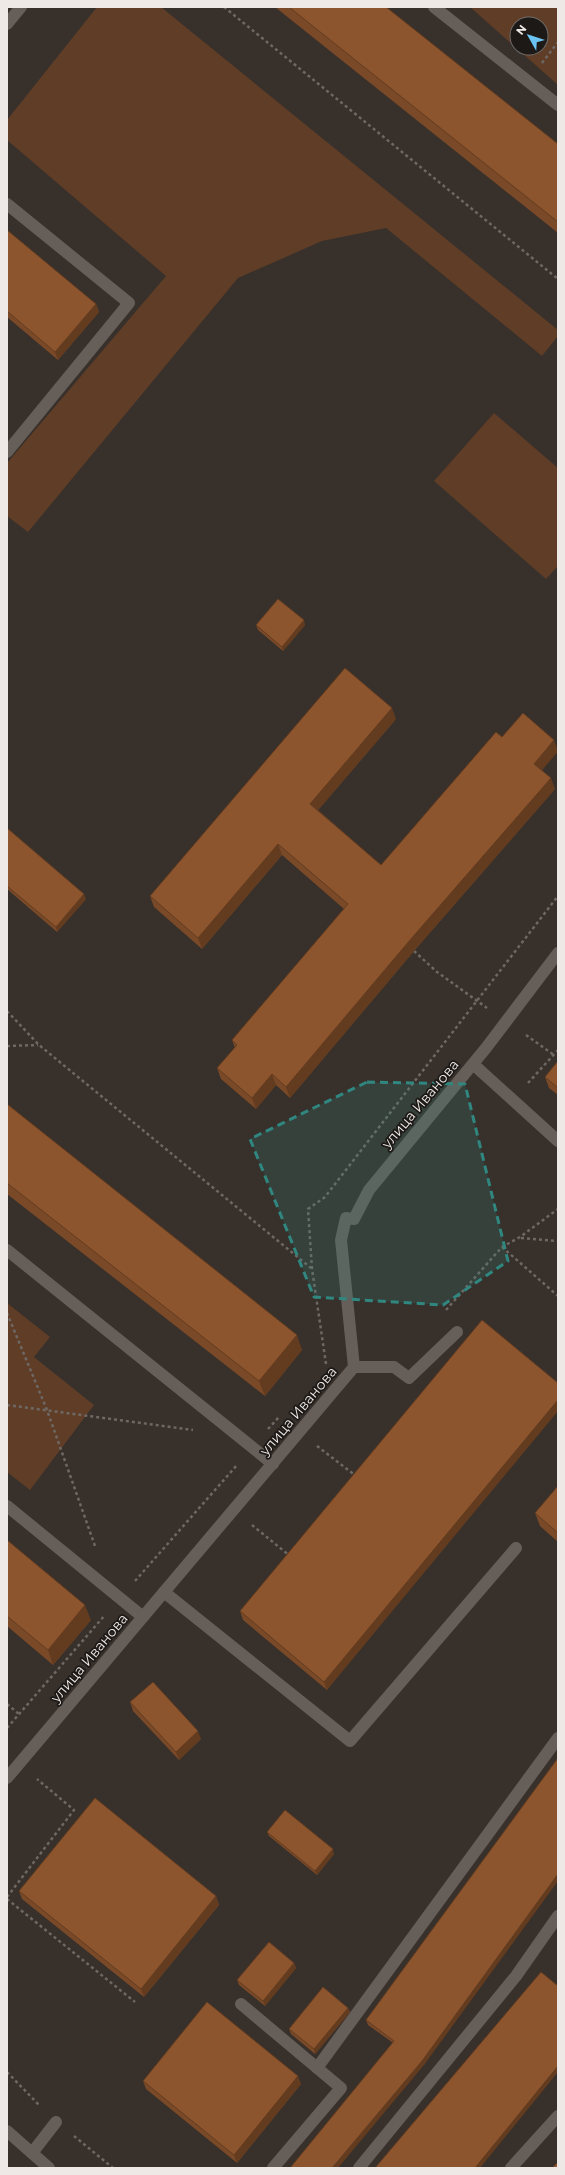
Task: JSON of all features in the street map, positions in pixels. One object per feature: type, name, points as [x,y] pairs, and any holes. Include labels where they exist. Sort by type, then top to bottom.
[{"type":"street","points":[[7,24],[21,7]]},
{"type":"street","points":[[434,7],[558,105]]},
{"type":"street","points":[[7,204],[129,303],[7,452]]},
{"type":"street","name":"улица Иванова","points":[[7,1778],[354,1367],[341,1240],[346,1218],[354,1219],[369,1190],[473,1064],[558,953]]},
{"type":"street","points":[[473,1064],[558,1140]]},
{"type":"street","points":[[7,1250],[273,1464]]},
{"type":"street","points":[[354,1367],[394,1367],[409,1378],[457,1332]]},
{"type":"street","points":[[7,1506],[143,1617]]},
{"type":"street","points":[[164,1592],[350,1741],[516,1548]]},
{"type":"street","points":[[317,2068],[558,1738]]},
{"type":"street","points":[[359,2168],[516,1976],[558,1916]]},
{"type":"street","points":[[242,2004],[341,2088],[273,2168]]},
{"type":"street","points":[[511,2168],[558,2116]]},
{"type":"street","points":[[32,2153],[56,2122]]},
{"type":"street","points":[[7,2131],[49,2168]]},
{"type":"path","points":[[224,7],[558,279]]},
{"type":"path","points":[[414,951],[437,972],[488,1009]]},
{"type":"path","points":[[7,1011],[39,1045],[312,1269]]},
{"type":"path","points":[[522,1032],[554,1055]]},
{"type":"path","points":[[7,1046],[39,1045]]},
{"type":"path","points":[[513,1100],[558,1050]]},
{"type":"path","points":[[446,1311],[502,1247],[520,1238],[558,1209]]},
{"type":"path","points":[[520,1238],[558,1240]]},
{"type":"path","points":[[502,1247],[558,1296]]},
{"type":"path","points":[[7,1313],[47,1410],[97,1553]]},
{"type":"path","points":[[320,1369],[326,1363]]},
{"type":"path","points":[[7,1405],[201,1431]]},
{"type":"path","points":[[7,1728],[284,1411]]},
{"type":"path","points":[[313,1443],[359,1479]]},
{"type":"path","points":[[249,1522],[293,1558]]},
{"type":"path","points":[[7,1704],[19,1714]]},
{"type":"path","points":[[33,1776],[74,1810],[7,1898],[135,2002]]},
{"type":"highlighted area","points":[[367,1082],[465,1084],[508,1261],[443,1305],[314,1297],[250,1139]]},
{"type":"shaded area","points":[[97,7],[161,7],[558,330],[558,336],[542,356],[386,228],[322,241],[238,278],[28,532],[7,516],[7,463],[166,276],[7,140],[7,120]]},
{"type":"shaded area","points":[[470,7],[558,7],[558,85],[525,56],[549,56],[549,16],[509,16],[509,42]]},
{"type":"shaded area","points":[[494,413],[558,468],[558,566],[546,579],[434,481]]},
{"type":"shaded area","points":[[7,1303],[50,1337],[34,1357],[94,1405],[30,1490],[7,1472]]},
{"type":"building","points":[[289,7],[386,7],[558,144],[558,222]]},
{"type":"building","points":[[7,230],[96,304],[55,352],[7,311]]},
{"type":"building","points":[[278,599],[304,620],[282,647],[256,625]]},
{"type":"building","points":[[345,668],[392,708],[310,804],[381,865],[496,732],[502,737],[523,713],[554,740],[534,764],[551,778],[410,940],[286,1087],[272,1074],[252,1098],[217,1068],[237,1045],[232,1040],[348,904],[278,844],[198,938],[150,896]]},
{"type":"building","points":[[7,828],[84,894],[56,927],[7,886]]},
{"type":"building","points":[[558,1061],[558,1088],[545,1077]]},
{"type":"building","points":[[7,1104],[297,1335],[259,1381],[7,1183]]},
{"type":"building","points":[[482,1320],[558,1383],[558,1400],[324,1682],[240,1611]]},
{"type":"building","points":[[558,1486],[558,1533],[535,1513]]},
{"type":"building","points":[[7,1540],[85,1605],[48,1650],[7,1616]]},
{"type":"building","points":[[153,1682],[198,1731],[176,1752],[130,1702]]},
{"type":"building","points":[[558,1758],[558,1874],[422,2061],[332,2168],[290,2168],[394,2041],[366,2020]]},
{"type":"building","points":[[95,1798],[216,1896],[141,1989],[19,1891]]},
{"type":"building","points":[[285,1810],[333,1849],[315,1871],[267,1832]]},
{"type":"building","points":[[269,1942],[294,1963],[263,2001],[237,1980]]},
{"type":"building","points":[[541,1972],[558,1986],[558,2066],[475,2168],[375,2168]]},
{"type":"building","points":[[323,1987],[348,2008],[314,2049],[289,2029]]},
{"type":"building","points":[[207,2002],[298,2076],[234,2155],[143,2081]]},
{"type":"building","points":[[558,2162],[558,2168],[552,2168]]}]
